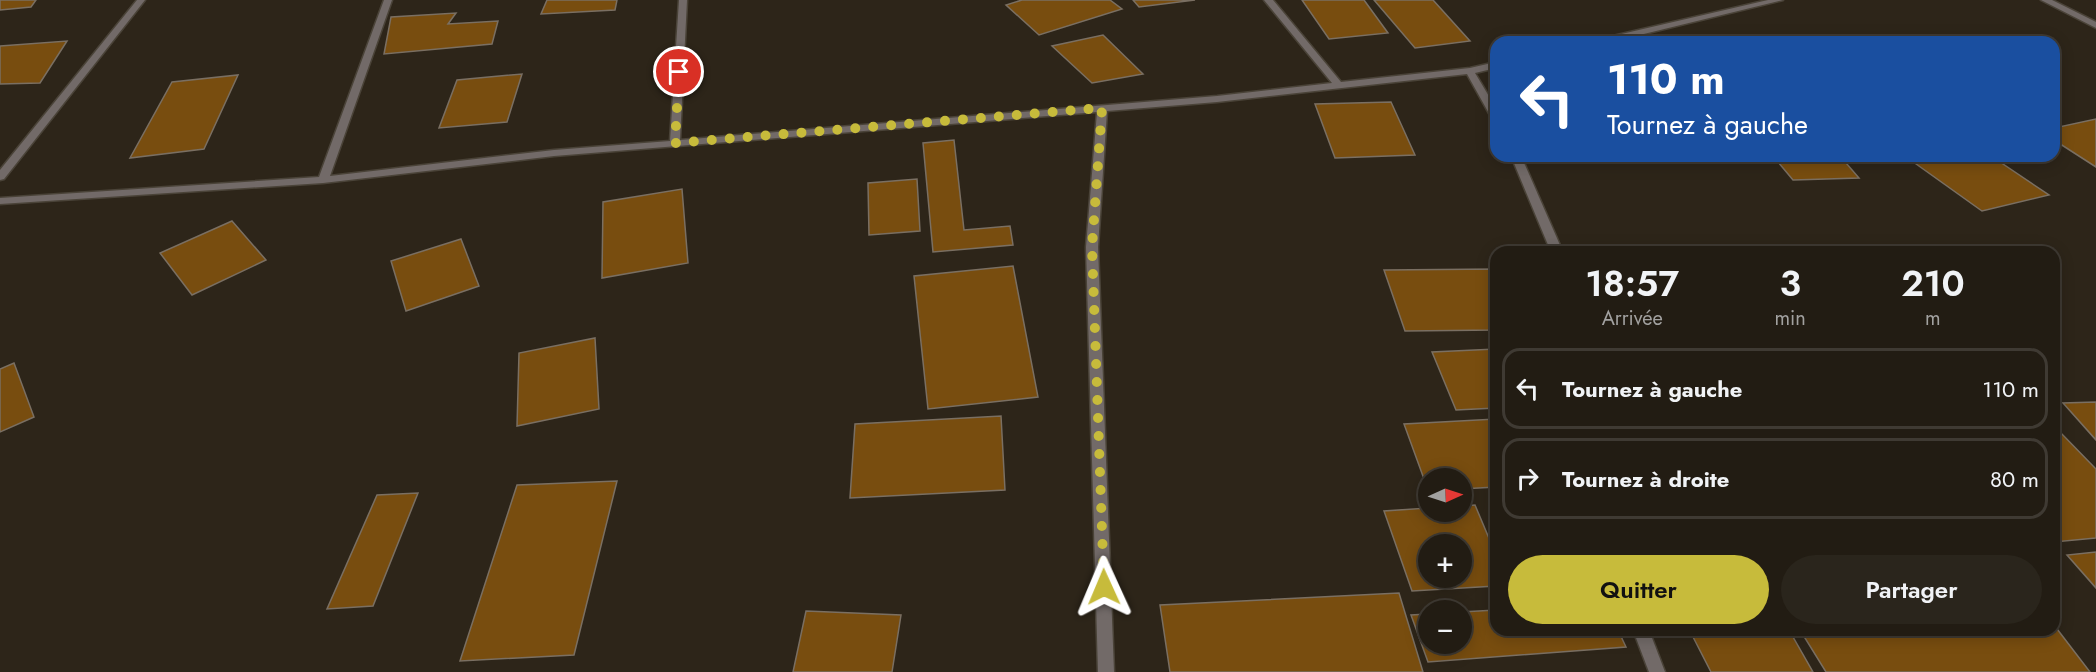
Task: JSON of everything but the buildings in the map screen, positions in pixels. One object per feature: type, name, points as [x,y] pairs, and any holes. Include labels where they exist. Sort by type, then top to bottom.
[{"type":"street","points":[[0,177],[141,0]]},
{"type":"street","points":[[323,180],[388,0]]},
{"type":"street","points":[[675,143],[683,0]]},
{"type":"street","points":[[1268,0],[1337,84]]},
{"type":"street","points":[[1626,36],[1779,0]]},
{"type":"street","points":[[2045,0],[2096,25]]},
{"type":"street","points":[[0,201],[323,180],[554,153],[1217,99],[1470,71],[1490,66]]},
{"type":"street","points":[[1470,71],[1490,106]]},
{"type":"street","points":[[1102,108],[1092,247],[1106,672]]},
{"type":"street","points":[[1519,162],[1554,246]]},
{"type":"street","points":[[1643,636],[1657,672]]},
{"type":"route","points":[[679,72],[675,143],[1102,108],[1092,247],[1104,587]]}]
